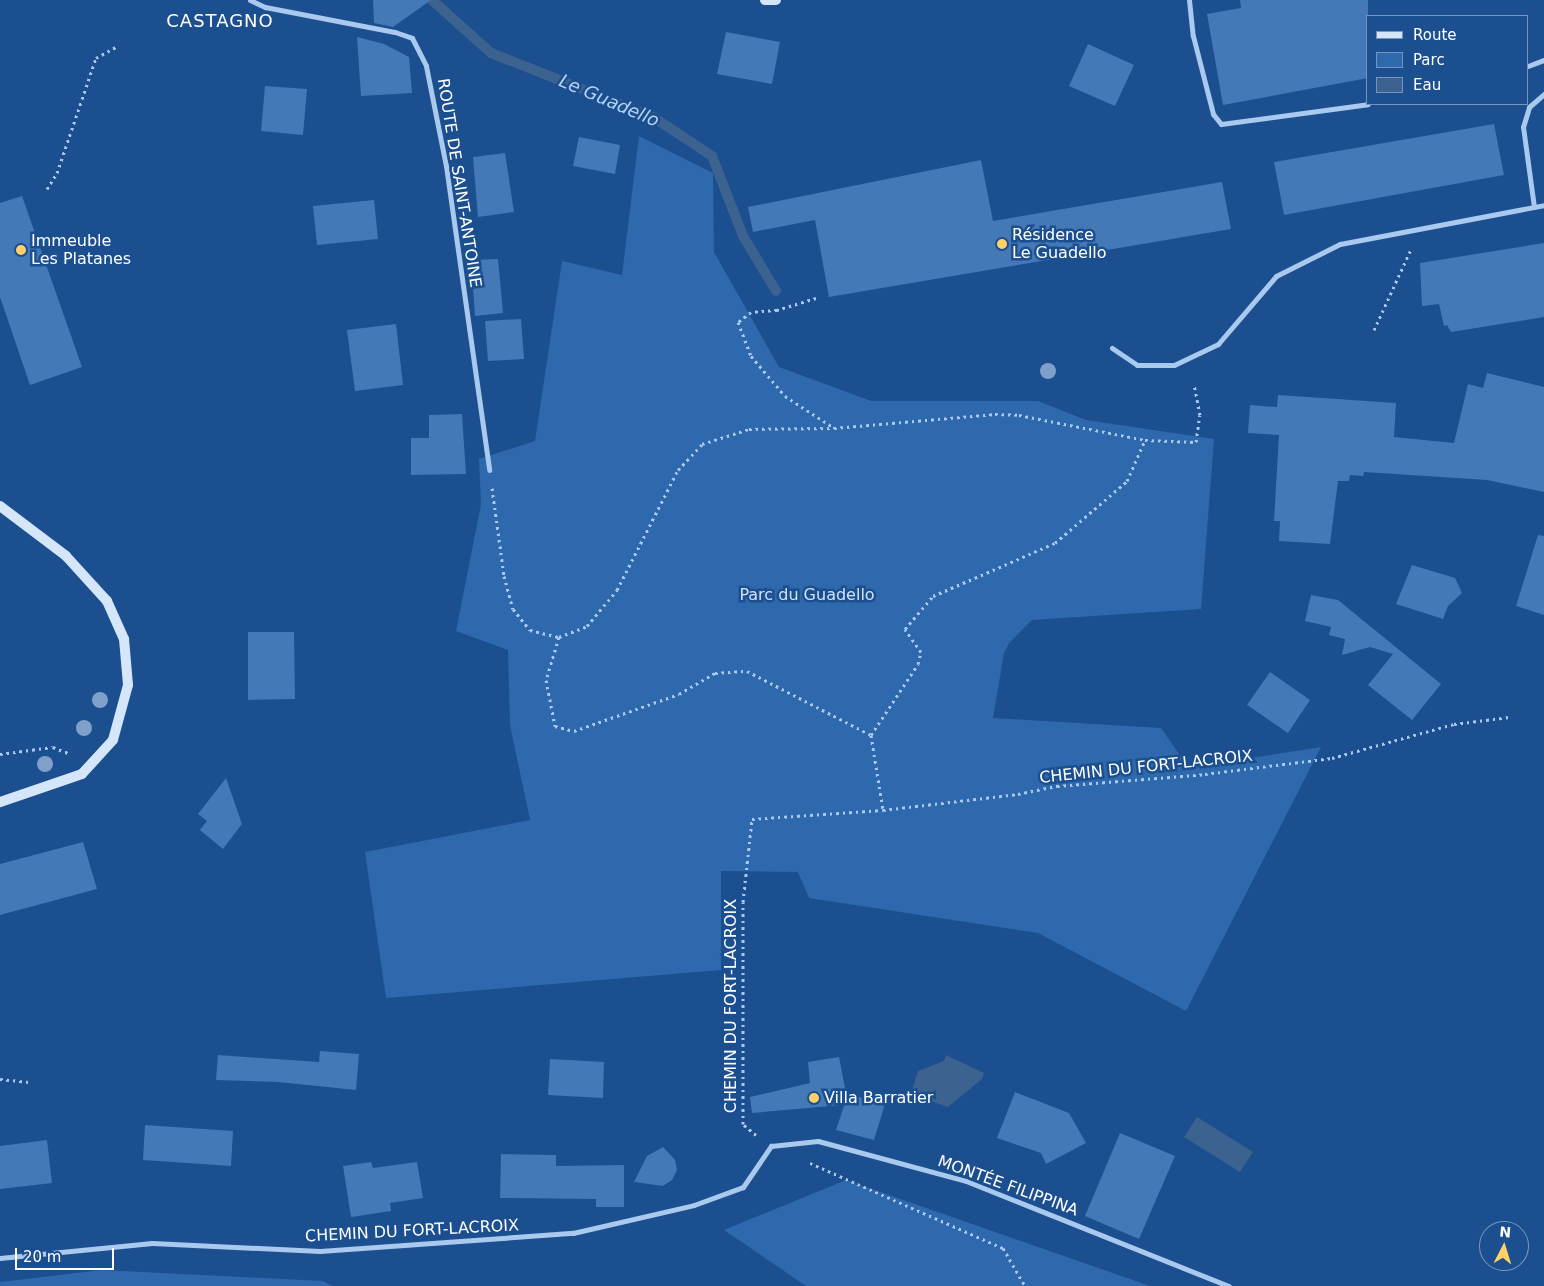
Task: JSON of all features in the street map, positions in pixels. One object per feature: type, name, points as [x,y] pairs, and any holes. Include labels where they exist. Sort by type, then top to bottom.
[{"type":"main road","points":[[765,0],[776,0]]},
{"type":"main road","points":[[0,506],[66,556],[107,601],[124,639],[125,694],[113,740],[82,774],[0,802]]},
{"type":"street","name":"ROUTE DE SAINT-ANTOINE","points":[[250,0],[264,7],[396,32],[412,38],[426,66],[446,166],[490,470]]},
{"type":"street","points":[[1188,0],[1193,36],[1213,114],[1221,124],[1366,104]]},
{"type":"street","points":[[1529,66],[1544,60]]},
{"type":"street","points":[[1534,207],[1523,127],[1529,107],[1544,94]]},
{"type":"street","points":[[1112,348],[1137,366],[1174,365],[1218,344],[1276,276],[1340,244],[1544,205]]},
{"type":"street","name":"MONTÉE FILIPPINA","points":[[771,1146],[818,1140],[957,1178],[1229,1286]]},
{"type":"street","name":"CHEMIN DU FORT-LACROIX","points":[[0,1258],[152,1244],[320,1251],[573,1232],[694,1205],[743,1187],[771,1146]]},
{"type":"path","points":[[47,189],[58,173],[96,58],[118,46]]},
{"type":"path","points":[[1374,330],[1411,254],[1413,231]]},
{"type":"path","points":[[816,298],[777,310],[751,312],[738,322],[751,356],[785,396],[834,428]]},
{"type":"path","points":[[490,470],[504,576],[513,609],[530,630],[559,637],[588,626],[617,590],[678,470],[702,444],[749,429],[834,428],[1003,415],[1145,440],[1196,442],[1200,415],[1194,385]]},
{"type":"path","points":[[883,810],[871,735],[918,664],[921,652],[905,629],[933,596],[1055,543],[1127,481],[1145,440]]},
{"type":"path","points":[[559,637],[546,680],[555,726],[574,731],[679,694],[715,673],[747,671],[871,735]]},
{"type":"path","name":"CHEMIN DU FORT-LACROIX","points":[[771,1146],[743,1124],[743,902],[752,819],[883,810],[1018,794],[1057,786],[1205,774],[1332,758],[1454,724],[1510,717]]},
{"type":"path","points":[[0,754],[53,747],[92,763]]},
{"type":"path","points":[[0,1079],[29,1082]]},
{"type":"path","points":[[806,1161],[1003,1248],[1025,1286]]},
{"type":"green space","name":"Parc du Guadello","points":[[639,136],[713,173],[714,252],[779,367],[871,401],[1038,401],[1086,420],[1214,439],[1201,609],[1032,620],[1009,643],[1004,653],[993,718],[1161,728],[1189,768],[1321,747],[1186,1011],[1038,933],[809,898],[798,872],[721,871],[721,970],[386,998],[365,852],[530,820],[510,725],[508,650],[456,631],[481,504],[479,459],[535,441],[562,261],[622,275]]},
{"type":"green space","points":[[846,1180],[1150,1286],[806,1286],[724,1230]]},
{"type":"green space","points":[[102,1270],[323,1281],[332,1286],[0,1286],[0,1282]]},
{"type":"water","points":[[946,1055],[984,1073],[982,1079],[948,1107],[911,1094],[918,1071],[944,1061]]},
{"type":"water","points":[[1197,1117],[1253,1152],[1240,1172],[1184,1137]]},
{"type":"building","points":[[373,0],[431,0],[393,27],[374,23]]},
{"type":"building","points":[[1240,0],[1368,0],[1368,15],[1366,15],[1366,78],[1223,105],[1207,14],[1241,8]]},
{"type":"building","points":[[726,32],[780,42],[772,84],[717,74]]},
{"type":"building","points":[[357,37],[384,44],[409,57],[412,93],[361,96]]},
{"type":"building","points":[[1088,44],[1134,65],[1115,106],[1069,86]]},
{"type":"building","points":[[265,86],[307,89],[303,135],[261,131]]},
{"type":"building","points":[[1494,124],[1504,175],[1284,215],[1274,162]]},
{"type":"building","points":[[579,137],[620,145],[615,174],[573,166]]},
{"type":"building","points":[[505,153],[514,212],[478,217],[473,157]]},
{"type":"building","name":"Résidence Le Guadello","points":[[981,160],[993,221],[1222,182],[1231,229],[829,297],[815,220],[753,232],[748,207]]},
{"type":"building","name":"Immeuble Les Platanes","points":[[22,196],[82,367],[30,385],[0,297],[0,203]]},
{"type":"building","points":[[374,200],[378,239],[317,245],[313,206]]},
{"type":"building","points":[[1544,243],[1544,317],[1451,332],[1447,325],[1444,326],[1439,304],[1422,306],[1420,263]]},
{"type":"building","points":[[498,259],[503,313],[475,316],[471,260]]},
{"type":"building","points":[[521,319],[524,359],[488,361],[485,321]]},
{"type":"building","points":[[396,324],[403,385],[355,391],[347,330]]},
{"type":"building","points":[[1487,373],[1544,387],[1544,492],[1487,480],[1364,472],[1363,476],[1350,475],[1349,481],[1338,481],[1330,544],[1279,541],[1280,521],[1274,521],[1279,435],[1248,433],[1250,405],[1277,407],[1278,395],[1396,403],[1394,437],[1454,443],[1468,384],[1483,388]]},
{"type":"building","points":[[462,414],[466,474],[411,475],[411,438],[429,438],[429,415]]},
{"type":"building","points":[[1538,535],[1544,536],[1544,615],[1516,606]]},
{"type":"building","points":[[1412,565],[1455,578],[1462,593],[1448,606],[1443,619],[1396,604]]},
{"type":"building","points":[[1311,595],[1338,600],[1441,684],[1412,720],[1368,685],[1393,654],[1370,647],[1342,655],[1345,639],[1329,635],[1331,627],[1305,621]]},
{"type":"building","points":[[248,632],[294,632],[295,699],[248,700]]},
{"type":"building","points":[[1270,672],[1310,700],[1288,733],[1247,705]]},
{"type":"building","points":[[226,778],[242,824],[223,849],[200,830],[207,821],[198,814]]},
{"type":"building","points":[[83,842],[97,889],[0,915],[0,864]]},
{"type":"building","points":[[320,1051],[359,1054],[356,1090],[278,1082],[216,1080],[218,1055],[319,1062]]},
{"type":"building","points":[[839,1057],[846,1093],[842,1105],[752,1113],[750,1097],[810,1083],[808,1062]]},
{"type":"building","points":[[550,1059],[604,1062],[603,1098],[548,1095]]},
{"type":"building","points":[[1015,1092],[1069,1113],[1086,1143],[1046,1164],[1041,1153],[997,1138]]},
{"type":"building","points":[[848,1094],[885,1104],[874,1140],[836,1130]]},
{"type":"building","points":[[145,1125],[233,1131],[231,1166],[143,1160]]},
{"type":"building","points":[[1120,1133],[1175,1156],[1139,1239],[1085,1216]]},
{"type":"building","points":[[47,1140],[52,1183],[0,1189],[0,1146]]},
{"type":"building","points":[[663,1147],[675,1160],[677,1170],[672,1180],[663,1186],[634,1182],[647,1156]]},
{"type":"building","points":[[501,1154],[556,1155],[556,1166],[624,1165],[624,1207],[596,1207],[596,1199],[500,1198]]},
{"type":"building","points":[[371,1162],[373,1168],[417,1162],[423,1198],[390,1203],[391,1211],[351,1217],[343,1166]]},
{"type":"waterway","name":"Le Guadello","points":[[432,0],[491,53],[653,117],[712,156],[743,236],[776,291]]},
{"type":"place","name":"Résidence Le Guadello","points":[[1002,244]]},
{"type":"place","name":"Immeuble Les Platanes","points":[[21,250]]},
{"type":"place","name":"Villa Barratier","points":[[814,1098]]},
{"type":"district","name":"CASTAGNO","points":[[220,21]]}]
